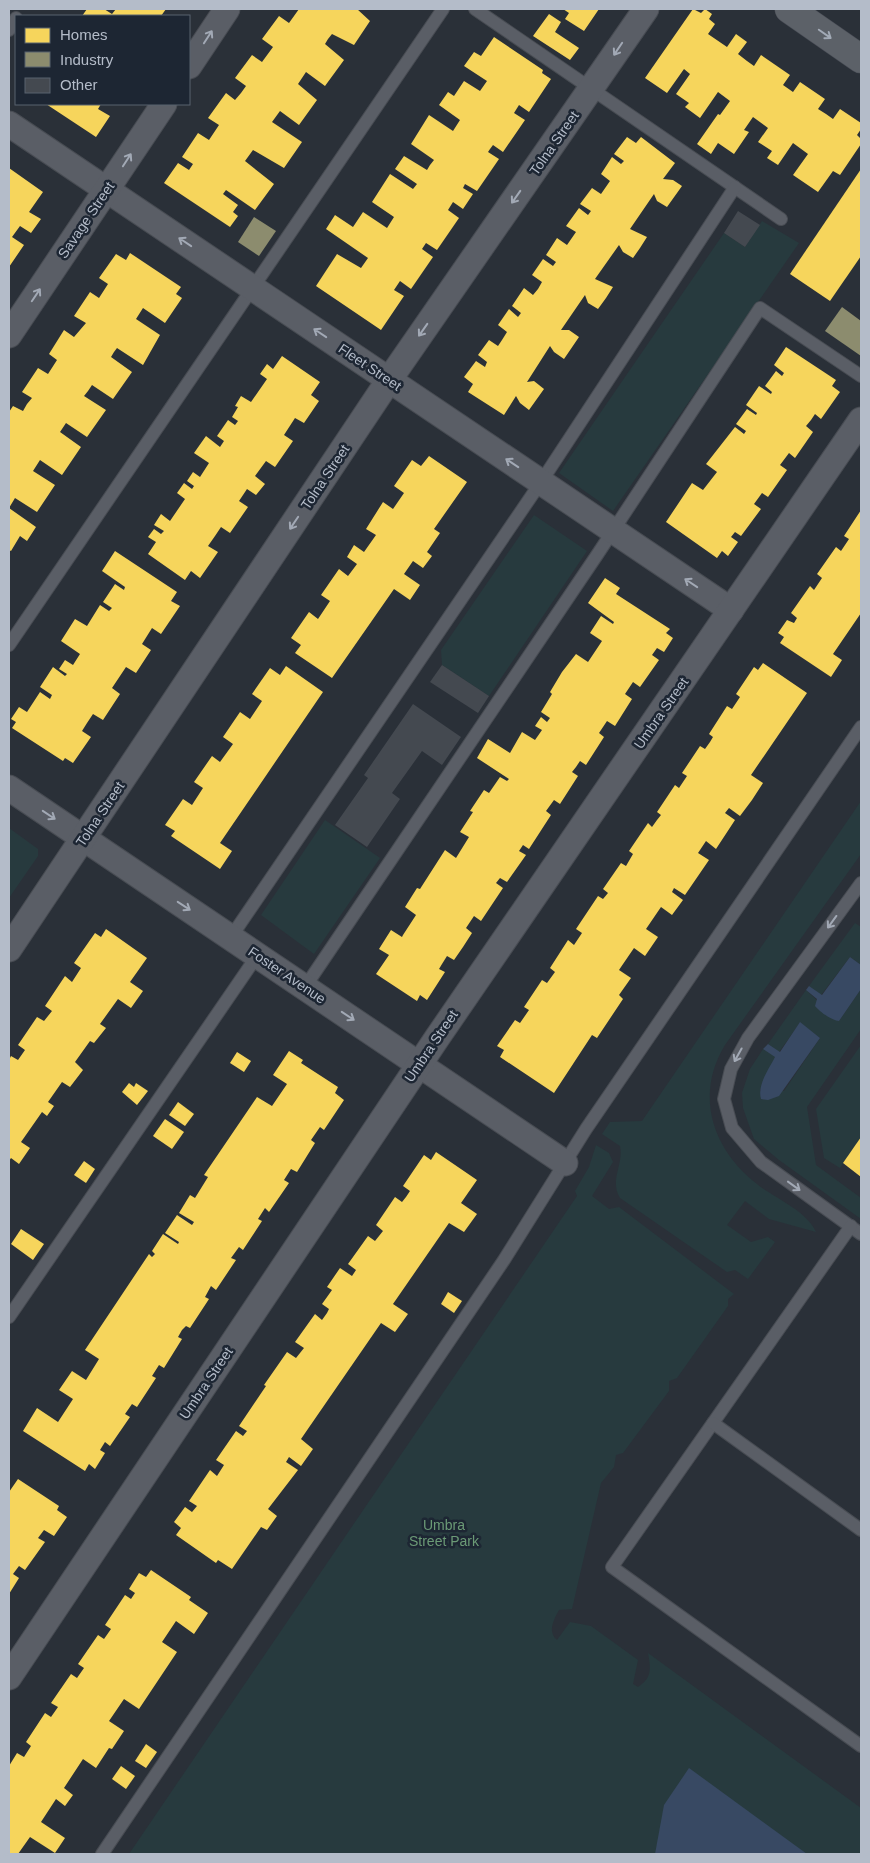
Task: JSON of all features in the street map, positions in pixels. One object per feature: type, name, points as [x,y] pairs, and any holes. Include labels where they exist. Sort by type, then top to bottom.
[{"type":"main road","points":[[789,9],[861,59]]},
{"type":"street","points":[[190,64],[226,9]]},
{"type":"street","name":"Tolna Street","points":[[9,949],[389,380],[646,9]]},
{"type":"street","name":"Savage Street","points":[[9,335],[163,105]]},
{"type":"street","name":"Fleet Street","points":[[9,124],[731,610]]},
{"type":"street","name":"Umbra Street","points":[[9,1677],[419,1064],[860,424]]},
{"type":"street","name":"Foster Avenue","points":[[9,788],[565,1163]]},
{"type":"lane","points":[[9,645],[443,9]]},
{"type":"lane","points":[[475,9],[781,219]]},
{"type":"lane","points":[[231,937],[541,482],[735,187]]},
{"type":"lane","points":[[305,987],[613,531],[760,308],[861,376]]},
{"type":"lane","points":[[102,1854],[504,1260],[565,1163],[861,727]]},
{"type":"lane","points":[[861,883],[748,1038],[731,1069],[724,1099],[732,1128],[761,1162],[856,1230],[713,1423],[612,1568],[861,1746]]},
{"type":"lane","points":[[9,1317],[257,956]]},
{"type":"lane","points":[[713,1423],[861,1530]]},
{"type":"green space","points":[[762,221],[799,243],[613,511],[559,473],[724,233],[745,247]]},
{"type":"green space","points":[[534,515],[587,551],[489,696],[442,665],[441,650]]},
{"type":"green space","points":[[861,801],[861,854],[725,1045],[716,1064],[711,1083],[710,1102],[713,1121],[719,1139],[729,1155],[757,1184],[805,1217],[816,1232],[769,1219],[745,1201],[727,1225],[751,1242],[768,1237],[775,1242],[748,1279],[735,1270],[727,1272],[620,1198],[616,1179],[621,1153],[620,1146],[602,1134],[610,1122],[642,1121]]},
{"type":"green space","points":[[325,820],[380,858],[314,954],[261,915]]},
{"type":"green space","points":[[9,828],[38,849],[38,856],[9,898]]},
{"type":"green space","points":[[855,923],[861,927],[861,965],[850,957],[821,995],[809,986]]},
{"type":"green space","points":[[861,989],[861,1029],[807,1107],[816,1165],[861,1198],[861,1219],[779,1160],[754,1139],[743,1108],[742,1093],[750,1069],[763,1049],[776,1057],[760,1091],[784,1091],[820,1038],[800,1023],[779,1052],[768,1044],[806,990],[839,1021]]},
{"type":"green space","points":[[861,1045],[861,1137],[840,1168],[824,1158],[816,1109]]},
{"type":"green space","name":"Umbra Street Park","points":[[596,1145],[609,1153],[613,1162],[592,1196],[609,1209],[619,1207],[734,1294],[728,1299],[728,1306],[677,1378],[669,1381],[669,1391],[623,1453],[616,1455],[614,1467],[601,1483],[572,1609],[559,1610],[552,1625],[552,1633],[557,1640],[570,1622],[591,1626],[638,1660],[633,1684],[638,1687],[648,1677],[650,1664],[648,1653],[861,1808],[861,1854],[129,1854],[577,1196],[575,1191],[589,1167]]},
{"type":"water","points":[[850,957],[861,965],[861,989],[839,1021],[829,1017],[817,1008],[815,1006],[817,999],[806,990],[809,986],[822,995]]},
{"type":"water","points":[[800,1022],[820,1038],[779,1096],[768,1100],[761,1099],[762,1083],[775,1057],[763,1049],[768,1044],[780,1052]]},
{"type":"water","points":[[689,1768],[807,1854],[655,1854],[664,1805]]},
{"type":"building: Homes","points":[[87,9],[104,9],[112,14],[116,9],[166,9],[162,15],[83,15]]},
{"type":"building: Homes","points":[[299,9],[357,9],[370,21],[354,45],[332,34],[328,39],[325,44],[344,60],[325,86],[306,72],[298,84],[317,100],[299,125],[280,111],[272,122],[302,142],[284,168],[253,150],[245,161],[274,184],[255,210],[226,190],[223,194],[238,205],[233,212],[238,216],[230,227],[164,183],[178,163],[189,170],[193,164],[182,157],[198,133],[209,140],[219,125],[208,118],[226,93],[235,100],[246,86],[235,78],[252,55],[262,62],[273,47],[262,39],[279,16],[289,23]]},
{"type":"building: Homes","points":[[563,9],[599,9],[584,31],[565,19],[569,13]]},
{"type":"building: Homes","points":[[693,9],[701,13],[705,9],[712,14],[709,19],[715,24],[708,34],[727,47],[736,34],[747,42],[738,54],[754,66],[761,55],[790,75],[783,85],[793,92],[800,82],[825,99],[818,109],[833,119],[840,109],[861,123],[861,129],[857,135],[861,139],[861,144],[840,175],[833,171],[818,192],[793,175],[808,154],[793,143],[778,165],[767,158],[772,151],[758,142],[768,128],[753,117],[744,130],[749,132],[734,154],[718,143],[711,154],[697,144],[718,114],[720,115],[730,101],[718,92],[700,118],[685,107],[689,103],[676,94],[690,74],[684,69],[667,93],[645,78]]},
{"type":"building: Homes","points":[[549,14],[561,22],[555,32],[579,48],[570,60],[533,36]]},
{"type":"building: Homes","points":[[494,37],[543,70],[542,73],[551,79],[529,112],[519,105],[514,113],[525,120],[503,152],[493,145],[490,149],[488,152],[499,159],[477,191],[465,184],[463,188],[473,194],[463,209],[453,202],[448,210],[459,218],[437,250],[426,243],[422,249],[433,257],[411,289],[400,281],[394,290],[404,296],[381,330],[316,286],[337,254],[361,268],[368,258],[326,229],[335,215],[353,227],[363,212],[387,228],[394,217],[372,202],[390,174],[413,189],[417,184],[395,169],[404,156],[427,170],[434,160],[411,144],[429,115],[453,131],[460,120],[439,105],[448,92],[454,96],[464,81],[480,91],[487,81],[464,66],[474,52],[481,56]]},
{"type":"building: Homes","points":[[48,105],[100,105],[98,109],[110,116],[96,137]]},
{"type":"building: Homes","points":[[627,137],[636,143],[641,137],[675,163],[663,179],[673,180],[682,186],[667,207],[657,201],[654,194],[630,229],[647,237],[640,248],[633,258],[623,252],[619,245],[595,279],[613,287],[606,298],[598,309],[588,303],[585,295],[561,330],[569,330],[579,337],[564,359],[554,352],[550,346],[527,382],[534,381],[544,389],[529,410],[520,403],[516,396],[504,415],[468,392],[473,384],[464,377],[476,361],[485,367],[487,362],[478,355],[489,340],[498,346],[507,332],[498,325],[509,309],[518,317],[521,313],[512,306],[524,288],[533,295],[538,289],[542,282],[532,275],[543,259],[553,266],[556,262],[546,255],[557,238],[567,245],[576,232],[566,226],[579,208],[588,215],[591,211],[580,204],[592,188],[601,194],[610,181],[601,174],[612,157],[621,164],[624,161],[614,154]]},
{"type":"building: Homes","points":[[9,168],[43,192],[29,212],[41,219],[31,233],[20,226],[12,237],[24,245],[9,267]]},
{"type":"building: Homes","points":[[861,169],[861,256],[830,301],[790,274]]},
{"type":"building: Homes","points":[[130,253],[181,287],[176,294],[182,298],[165,323],[143,308],[136,319],[160,335],[143,365],[117,348],[114,352],[111,357],[132,372],[113,399],[92,385],[84,396],[106,410],[87,437],[66,423],[60,432],[81,447],[62,475],[40,460],[33,471],[55,485],[37,512],[15,498],[9,508],[9,412],[13,406],[23,411],[32,398],[22,392],[38,368],[48,374],[57,360],[49,354],[64,330],[74,337],[86,323],[74,316],[90,292],[99,298],[108,284],[99,278],[116,254],[126,260]]},
{"type":"building: Homes","points":[[786,347],[836,380],[832,386],[840,392],[821,419],[815,414],[806,426],[813,432],[795,458],[789,453],[780,465],[787,470],[768,497],[762,493],[754,504],[761,509],[741,536],[735,532],[731,537],[738,542],[728,556],[722,551],[717,558],[666,522],[692,483],[703,490],[717,472],[706,464],[735,427],[744,434],[746,431],[736,424],[747,409],[756,415],[757,413],[746,405],[759,386],[771,394],[772,392],[765,386],[776,371],[782,376],[784,373],[774,365]]},
{"type":"building: Homes","points":[[282,356],[320,382],[311,395],[319,401],[304,423],[295,418],[284,435],[293,441],[275,467],[266,461],[255,476],[265,484],[256,495],[247,489],[239,501],[248,507],[230,533],[221,527],[208,546],[218,552],[200,578],[191,571],[185,580],[148,554],[156,542],[148,537],[154,529],[161,534],[164,531],[154,525],[161,514],[170,521],[185,499],[177,493],[184,483],[192,489],[194,486],[187,481],[193,472],[200,477],[209,463],[194,453],[206,436],[220,447],[224,441],[217,436],[228,420],[235,425],[238,421],[232,417],[238,407],[235,406],[241,396],[251,402],[267,379],[260,374],[267,364],[273,369]]},
{"type":"building: Homes","points":[[429,456],[467,482],[434,529],[440,533],[427,552],[432,556],[423,568],[413,561],[404,574],[420,585],[410,600],[394,589],[332,678],[295,653],[301,645],[291,638],[309,612],[318,619],[330,601],[321,595],[339,569],[348,576],[357,564],[347,557],[354,545],[364,552],[376,535],[366,529],[383,502],[393,509],[404,493],[394,486],[412,460],[421,466]]},
{"type":"building: Homes","points":[[9,508],[36,527],[27,541],[20,536],[11,551],[9,550]]},
{"type":"building: Homes","points":[[861,510],[861,613],[833,654],[842,660],[831,677],[780,643],[784,637],[778,633],[787,620],[794,623],[797,618],[791,613],[810,586],[814,590],[822,578],[817,574],[836,547],[841,551],[849,539],[844,536]]},
{"type":"building: Homes","points":[[115,551],[177,592],[171,601],[180,606],[161,634],[152,628],[142,644],[151,650],[136,673],[126,667],[112,688],[120,694],[103,720],[93,714],[82,731],[91,737],[73,763],[65,758],[63,761],[12,728],[16,722],[11,719],[19,707],[27,712],[40,692],[50,699],[52,695],[40,687],[53,667],[65,676],[67,674],[59,669],[65,660],[73,665],[80,654],[61,641],[75,619],[87,626],[100,605],[109,611],[112,608],[103,602],[115,584],[124,590],[125,587],[102,571]]},
{"type":"building: Homes","points":[[605,578],[620,588],[616,594],[670,629],[666,633],[673,638],[664,652],[657,648],[652,655],[659,660],[640,687],[633,682],[625,694],[632,699],[615,726],[607,721],[599,733],[604,737],[586,765],[580,761],[572,772],[578,776],[560,804],[554,800],[546,811],[551,815],[529,849],[523,845],[519,851],[526,855],[507,882],[500,878],[496,883],[503,888],[481,921],[474,916],[466,928],[472,933],[454,960],[447,956],[439,969],[445,972],[427,1000],[420,995],[417,1001],[376,974],[389,955],[379,949],[391,930],[402,937],[416,915],[405,907],[417,888],[420,889],[445,850],[456,858],[469,837],[460,832],[473,812],[470,811],[484,790],[489,793],[500,777],[507,781],[509,779],[477,758],[488,739],[510,753],[522,732],[535,740],[542,730],[535,726],[541,717],[547,722],[550,718],[541,712],[562,672],[576,654],[588,662],[602,641],[590,633],[601,616],[613,624],[614,622],[588,603]]},
{"type":"building: Homes","points":[[763,663],[807,693],[751,775],[763,783],[740,816],[729,808],[725,813],[735,820],[716,849],[706,841],[698,853],[709,860],[685,895],[674,888],[672,892],[683,900],[672,915],[661,907],[646,929],[658,937],[645,956],[634,948],[619,970],[631,978],[619,995],[623,999],[597,1038],[592,1035],[554,1093],[500,1057],[504,1050],[497,1046],[515,1020],[520,1023],[529,1010],[524,1007],[542,980],[547,983],[555,972],[550,968],[568,940],[574,945],[582,933],[576,929],[598,896],[603,899],[608,893],[603,889],[621,863],[626,866],[633,854],[629,851],[648,823],[652,827],[661,815],[657,812],[675,785],[679,788],[687,776],[682,773],[700,746],[705,749],[713,737],[709,734],[727,706],[732,709],[740,697],[736,694],[754,667],[758,670]]},
{"type":"building: Homes","points":[[286,666],[323,692],[220,843],[232,851],[220,869],[171,836],[175,831],[165,825],[183,799],[192,805],[203,788],[194,782],[212,756],[220,762],[233,744],[223,737],[240,712],[250,719],[262,701],[252,694],[270,668],[280,675]]},
{"type":"building: Homes","points":[[106,929],[147,958],[130,982],[143,991],[131,1008],[118,999],[100,1024],[106,1028],[94,1043],[90,1041],[75,1062],[83,1070],[70,1087],[62,1082],[48,1102],[54,1106],[47,1116],[42,1112],[21,1142],[30,1148],[19,1164],[11,1158],[9,1161],[9,1060],[11,1056],[18,1060],[25,1050],[18,1045],[37,1017],[44,1021],[52,1011],[45,1006],[65,976],[72,982],[81,968],[74,963],[95,933],[101,937]]},
{"type":"building: Homes","points":[[289,1051],[303,1060],[301,1063],[338,1087],[335,1093],[344,1100],[324,1130],[320,1127],[311,1140],[315,1143],[297,1172],[291,1169],[284,1180],[289,1183],[269,1212],[265,1208],[258,1219],[262,1221],[243,1250],[239,1247],[231,1258],[236,1260],[216,1290],[211,1286],[205,1297],[209,1299],[190,1328],[186,1326],[182,1330],[178,1337],[182,1339],[164,1368],[159,1365],[152,1376],[156,1378],[137,1407],[132,1404],[125,1414],[130,1417],[110,1446],[105,1442],[100,1450],[105,1453],[95,1469],[89,1464],[85,1471],[23,1431],[37,1408],[58,1422],[73,1399],[59,1390],[72,1371],[86,1380],[99,1359],[85,1350],[149,1254],[152,1257],[155,1254],[152,1251],[163,1234],[178,1244],[179,1242],[165,1233],[177,1215],[192,1225],[194,1222],[179,1213],[190,1195],[195,1198],[208,1177],[204,1175],[257,1097],[272,1106],[287,1084],[273,1075]]},
{"type":"building: Homes","points":[[237,1052],[251,1061],[244,1072],[230,1063]]},
{"type":"building: Homes","points":[[129,1083],[134,1087],[136,1083],[148,1091],[137,1105],[122,1092]]},
{"type":"building: Homes","points":[[178,1102],[194,1114],[185,1126],[169,1115]]},
{"type":"building: Homes","points":[[165,1119],[184,1132],[172,1149],[153,1136]]},
{"type":"building: Homes","points":[[861,1137],[861,1177],[843,1163]]},
{"type":"building: Homes","points":[[436,1152],[477,1180],[461,1203],[477,1214],[464,1232],[449,1223],[393,1304],[408,1314],[395,1332],[381,1323],[301,1439],[313,1449],[301,1466],[289,1457],[286,1462],[298,1470],[268,1509],[277,1516],[267,1530],[261,1527],[232,1569],[218,1560],[216,1563],[176,1535],[181,1528],[174,1522],[185,1507],[192,1512],[197,1506],[189,1501],[210,1470],[217,1476],[224,1465],[216,1460],[236,1431],[243,1436],[247,1431],[239,1426],[287,1352],[296,1358],[304,1348],[295,1342],[315,1314],[322,1320],[327,1313],[329,1309],[322,1304],[332,1290],[327,1287],[340,1268],[352,1276],[356,1270],[348,1264],[368,1236],[375,1241],[383,1231],[376,1225],[395,1197],[402,1202],[406,1197],[410,1191],[403,1186],[424,1155],[431,1160]]},
{"type":"building: Homes","points":[[84,1161],[95,1169],[86,1183],[74,1175]]},
{"type":"building: Homes","points":[[21,1229],[44,1244],[33,1260],[11,1244]]},
{"type":"building: Homes","points":[[448,1292],[462,1301],[454,1313],[441,1304]]},
{"type":"building: Homes","points":[[18,1479],[59,1506],[57,1510],[67,1517],[54,1536],[44,1530],[38,1538],[45,1542],[25,1570],[19,1566],[13,1574],[19,1578],[9,1594],[9,1492]]},
{"type":"building: Homes","points":[[151,1570],[191,1597],[189,1600],[208,1613],[194,1634],[176,1621],[162,1642],[177,1652],[139,1709],[124,1699],[109,1721],[124,1731],[112,1749],[109,1748],[96,1768],[83,1759],[64,1788],[73,1795],[65,1806],[56,1799],[41,1822],[65,1838],[55,1853],[30,1837],[18,1854],[9,1854],[9,1766],[17,1753],[24,1757],[31,1746],[26,1742],[45,1713],[51,1717],[58,1707],[51,1703],[71,1674],[77,1678],[84,1668],[78,1664],[98,1635],[104,1639],[111,1629],[105,1625],[125,1595],[131,1599],[135,1593],[129,1589],[139,1573],[146,1577]]},
{"type":"building: Homes","points":[[146,1744],[157,1752],[146,1768],[135,1761]]},
{"type":"building: Homes","points":[[121,1766],[135,1776],[126,1789],[112,1779]]},
{"type":"building: Industry","points":[[254,217],[276,231],[259,256],[238,242]]},
{"type":"building: Industry","points":[[842,307],[861,321],[861,356],[825,331]]},
{"type":"building: Other","points":[[738,211],[760,225],[745,247],[724,233]]},
{"type":"building: Other","points":[[442,665],[489,696],[478,713],[430,682]]},
{"type":"building: Other","points":[[413,704],[461,737],[442,765],[422,751],[392,793],[400,799],[367,847],[335,825],[368,778],[364,775]]}]
